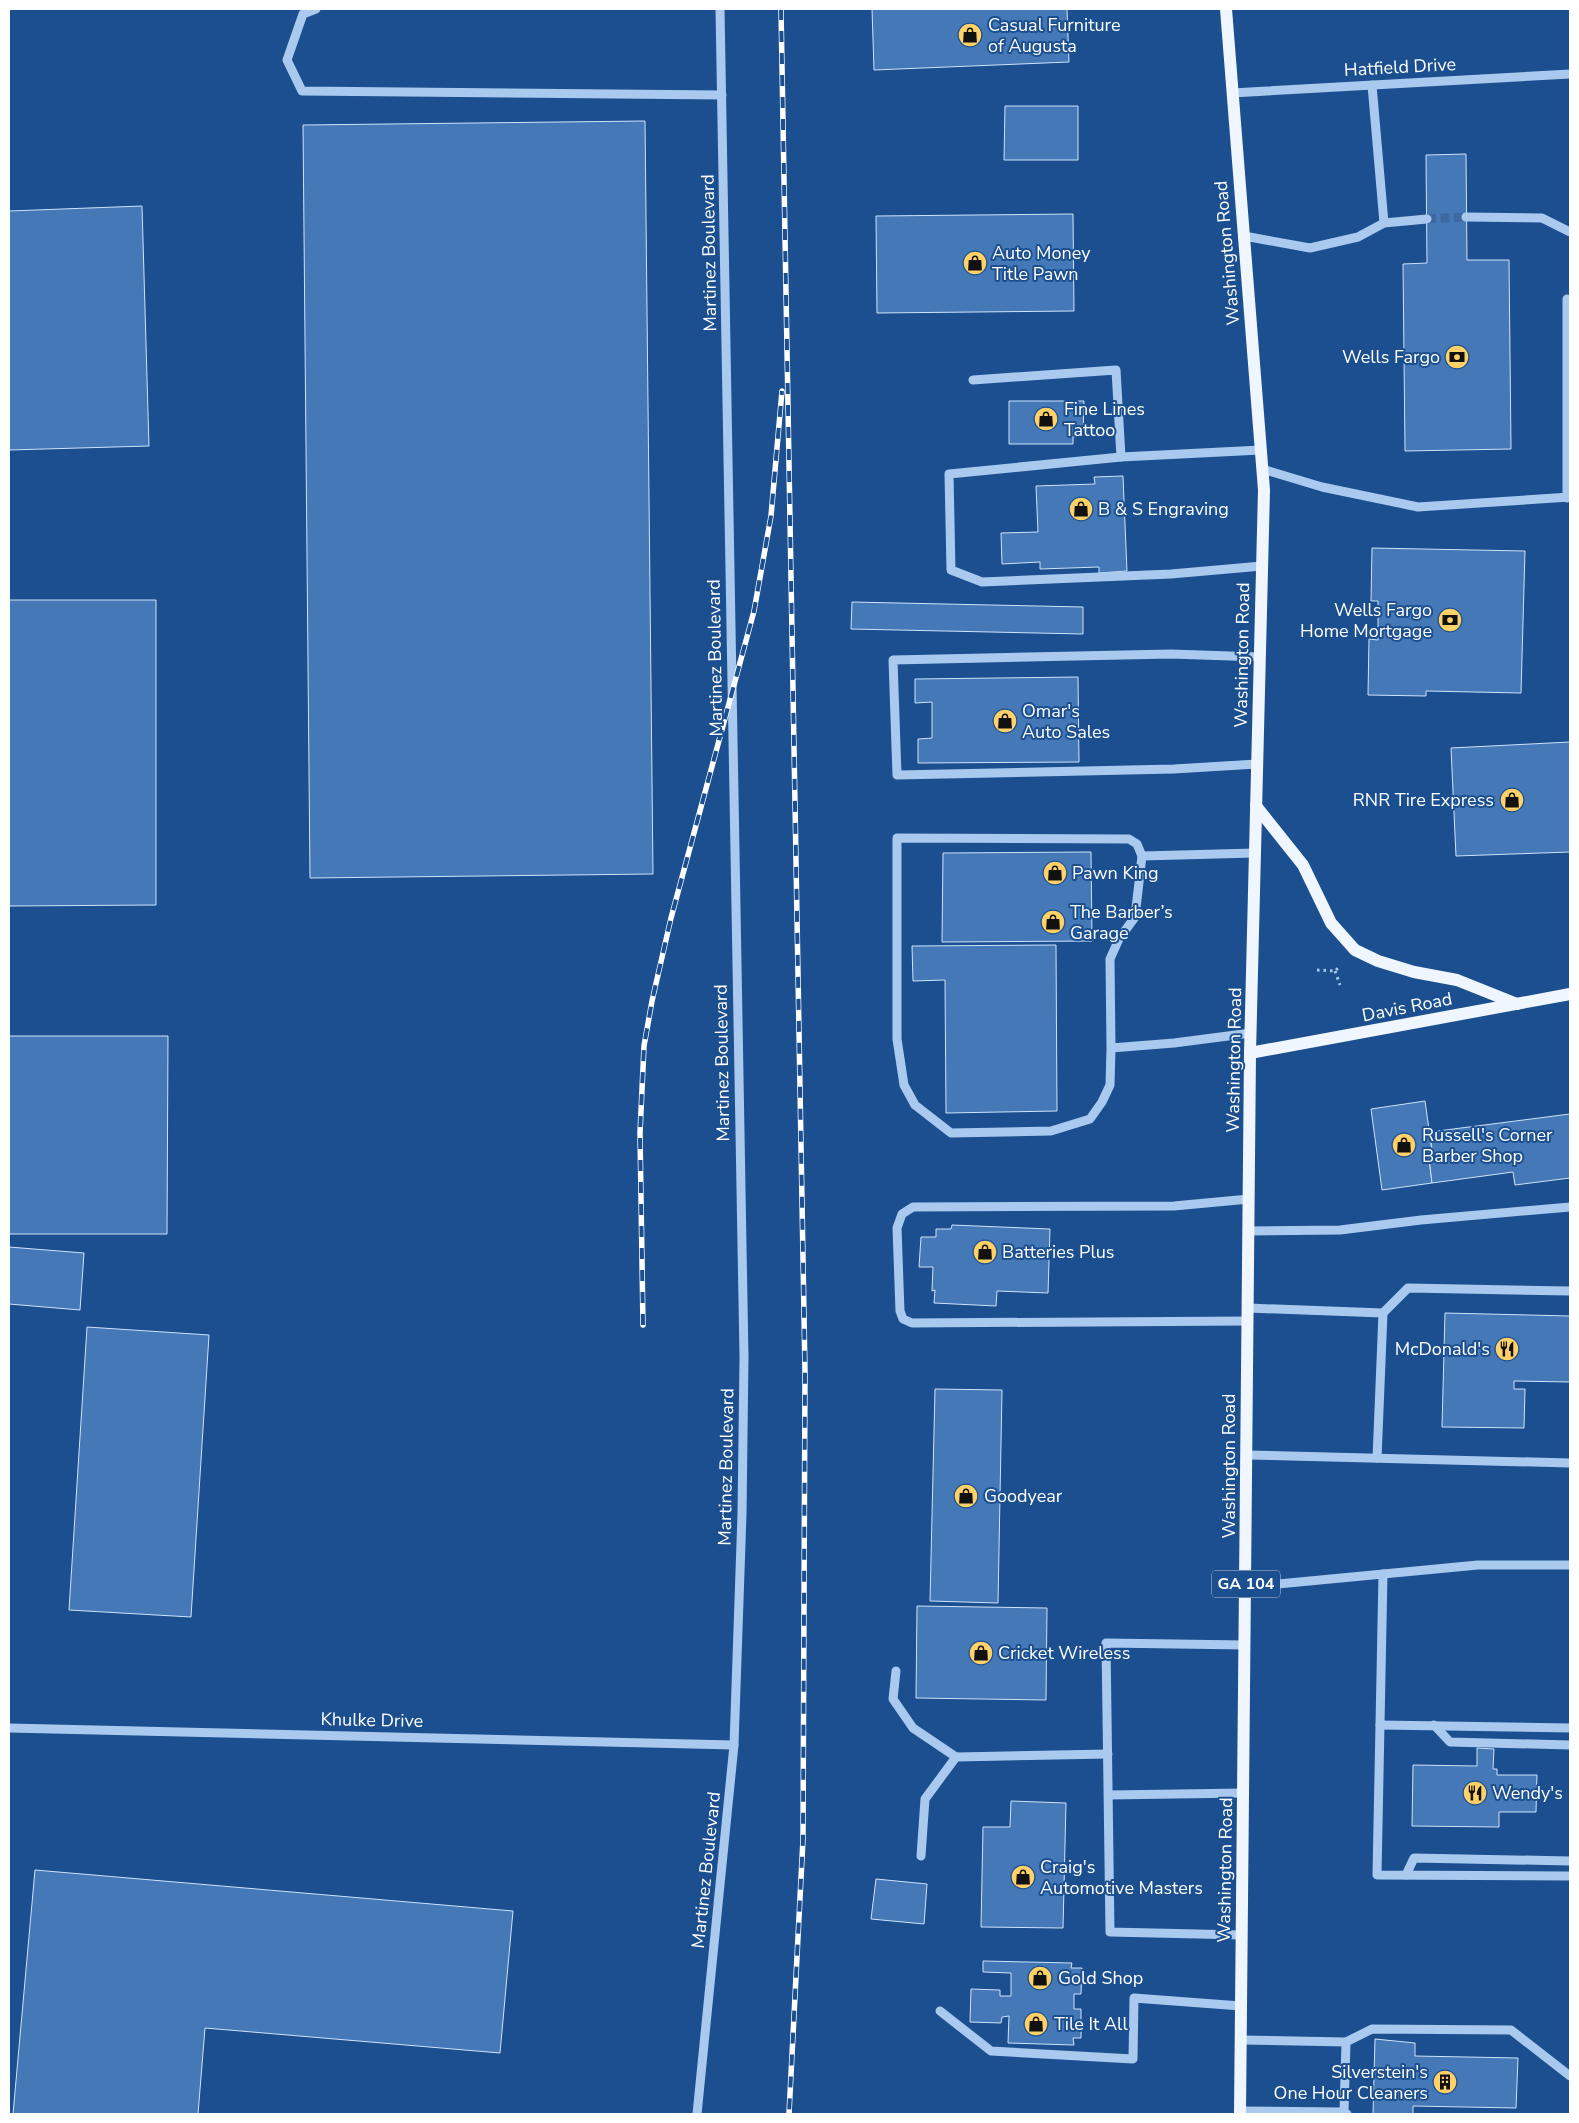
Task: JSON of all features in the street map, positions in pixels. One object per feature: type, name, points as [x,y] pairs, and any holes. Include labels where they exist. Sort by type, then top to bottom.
[{"type":"main road","name":"Washington Road","points":[[1226,9],[1264,490],[1250,1054],[1240,2113]]},
{"type":"main road","points":[[1256,806],[1302,865],[1331,923],[1355,950],[1378,961],[1414,972],[1457,980],[1517,1004]]},
{"type":"main road","name":"Davis Road","points":[[1250,1054],[1570,994]]},
{"type":"street","points":[[316,9],[303,14],[287,60],[302,91],[722,95]]},
{"type":"street","name":"Martinez Boulevard","points":[[696,2114],[734,1745],[742,1514],[744,1357],[720,9]]},
{"type":"street","name":"Hatfield Drive","points":[[1232,93],[1570,74]]},
{"type":"street","points":[[1372,85],[1384,223]]},
{"type":"street","points":[[1466,217],[1542,218],[1570,232]]},
{"type":"street","points":[[1244,236],[1310,248],[1358,237],[1384,223],[1427,219]]},
{"type":"street","points":[[1262,469],[1322,487],[1418,507],[1568,498],[1567,300],[1570,300]]},
{"type":"street","points":[[973,380],[1116,370],[1122,458]]},
{"type":"street","points":[[1261,450],[1122,458],[949,474],[951,570],[982,582],[1170,574],[1262,566]]},
{"type":"street","points":[[1257,764],[1174,769],[897,775],[893,660],[1171,654],[1260,657]]},
{"type":"street","points":[[897,838],[1129,839],[1138,844],[1142,856],[1135,917],[1119,939],[1110,959],[1111,1048],[1110,1085],[1102,1102],[1090,1118],[1051,1131],[951,1134],[915,1105],[904,1085],[897,1039],[897,838]]},
{"type":"street","points":[[1142,856],[1255,853]]},
{"type":"street","points":[[1111,1048],[1174,1043],[1251,1033]]},
{"type":"street","points":[[1249,1199],[1174,1206],[912,1207],[902,1214],[897,1228],[900,1311],[903,1318],[912,1323],[1383,1313]]},
{"type":"street","points":[[1249,1231],[1340,1230],[1421,1220],[1570,1207]]},
{"type":"street","points":[[1377,1458],[1383,1313],[1408,1288],[1570,1291]]},
{"type":"street","points":[[1247,1455],[1570,1463]]},
{"type":"street","points":[[1246,1587],[1478,1565],[1570,1565]]},
{"type":"street","points":[[1384,1574],[1378,1875],[1570,1876]]},
{"type":"street","points":[[1242,1935],[1110,1932],[1106,1644],[1245,1645]]},
{"type":"street","points":[[896,1671],[893,1699],[913,1728],[956,1757],[1108,1754]]},
{"type":"street","points":[[1380,1725],[1570,1728]]},
{"type":"street","points":[[1434,1726],[1450,1742],[1570,1745]]},
{"type":"street","name":"Khulke Drive","points":[[9,1728],[734,1745]]},
{"type":"street","points":[[921,1856],[925,1798],[956,1757]]},
{"type":"street","points":[[1109,1795],[1244,1793]]},
{"type":"street","points":[[1406,1876],[1414,1858],[1570,1861]]},
{"type":"street","points":[[940,2011],[991,2051],[1133,2059],[1134,1998],[1241,2006]]},
{"type":"street","points":[[1241,2040],[1346,2042],[1372,2029],[1511,2030],[1570,2076]]},
{"type":"street","points":[[1240,2113],[1345,2113],[1346,2042]]},
{"type":"path","points":[[1317,970],[1335,970],[1341,965]]},
{"type":"path","points":[[1335,970],[1340,985]]},
{"type":"building","name":"Casual Furniture of Augusta","points":[[872,9],[1067,9],[1069,62],[874,70]]},
{"type":"building","points":[[1005,106],[1078,106],[1078,160],[1004,160]]},
{"type":"building","points":[[645,121],[653,874],[310,878],[303,125]]},
{"type":"building","name":"Wells Fargo","points":[[1466,154],[1467,260],[1509,260],[1511,449],[1405,451],[1403,264],[1427,263],[1426,155]]},
{"type":"building","points":[[142,206],[149,446],[9,450],[9,211]]},
{"type":"building","name":"Auto Money Title Pawn","points":[[1073,214],[1074,311],[877,313],[876,216]]},
{"type":"building","name":"Fine Lines Tattoo","points":[[1009,401],[1084,401],[1083,436],[1073,437],[1073,444],[1009,444]]},
{"type":"building","name":"B & S Engraving","points":[[1123,476],[1127,571],[1099,573],[1099,567],[1040,569],[1040,562],[1002,564],[1001,533],[1038,532],[1036,486],[1095,484],[1094,477]]},
{"type":"building","name":"Wells Fargo Home Mortgage","points":[[1372,548],[1525,551],[1521,693],[1426,691],[1426,696],[1368,695],[1369,639],[1378,640],[1378,601],[1371,601]]},
{"type":"building","points":[[9,600],[156,600],[156,905],[9,906]]},
{"type":"building","points":[[852,602],[1083,607],[1083,634],[851,629]]},
{"type":"building","name":"Omar's Auto Sales","points":[[1078,677],[1079,762],[918,763],[918,739],[932,738],[932,702],[915,703],[915,679]]},
{"type":"building","name":"RNR Tire Express","points":[[1570,742],[1570,852],[1456,856],[1451,748]]},
{"type":"building","points":[[1091,852],[1092,941],[942,942],[943,853]]},
{"type":"building","points":[[1056,945],[1057,1111],[946,1113],[945,980],[913,981],[912,946]]},
{"type":"building","points":[[9,1036],[168,1036],[167,1234],[9,1234]]},
{"type":"building","name":"Russell's Corner Barber Shop","points":[[1425,1101],[1433,1158],[1429,1158],[1432,1183],[1382,1190],[1371,1109]]},
{"type":"building","points":[[1570,1114],[1570,1178],[1515,1185],[1513,1172],[1432,1183],[1429,1158],[1433,1158],[1430,1132]]},
{"type":"building","name":"Batteries Plus","points":[[952,1225],[1050,1229],[1048,1293],[997,1291],[996,1306],[934,1303],[935,1290],[932,1291],[933,1267],[919,1267],[921,1237],[936,1237],[936,1229],[951,1229]]},
{"type":"building","points":[[9,1247],[84,1253],[80,1310],[9,1304]]},
{"type":"building","name":"McDonald's","points":[[1445,1313],[1570,1316],[1570,1382],[1514,1381],[1514,1389],[1525,1389],[1524,1428],[1442,1427]]},
{"type":"building","points":[[87,1327],[209,1335],[191,1617],[69,1610]]},
{"type":"building","name":"Goodyear","points":[[935,1389],[1002,1390],[998,1603],[930,1601]]},
{"type":"building","name":"Cricket Wireless","points":[[917,1606],[1047,1608],[1046,1700],[916,1698]]},
{"type":"building","name":"Wendy's","points":[[1477,1748],[1494,1749],[1493,1769],[1497,1769],[1497,1775],[1537,1775],[1536,1812],[1499,1812],[1499,1827],[1412,1826],[1413,1765],[1477,1766]]},
{"type":"building","name":"Craig's Automotive Masters","points":[[1011,1801],[1066,1803],[1063,1928],[981,1927],[983,1827],[1010,1827]]},
{"type":"building","points":[[35,1870],[513,1911],[500,2053],[205,2028],[198,2114],[13,2114]]},
{"type":"building","points":[[876,1879],[927,1884],[924,1924],[871,1919]]},
{"type":"building","points":[[983,1961],[1072,1963],[1071,1968],[1082,1968],[1081,1994],[1074,1994],[1074,2009],[1081,2009],[1081,2038],[1073,2038],[1074,2045],[1008,2043],[1009,2016],[1002,2017],[1001,2023],[970,2022],[971,1989],[1000,1990],[1000,1996],[1011,1996],[1011,1973],[983,1972]]},
{"type":"building","name":"Silverstein's One Hour Cleaners","points":[[1375,2039],[1415,2043],[1415,2056],[1518,2058],[1516,2108],[1413,2106],[1413,2114],[1373,2114]]},
{"type":"tunnel","points":[[1427,219],[1466,217]]},
{"type":"railway","points":[[781,9],[805,1372],[803,1839],[789,2114]]},
{"type":"railway","points":[[643,1325],[640,1133],[644,1046],[671,918],[754,611],[771,516],[782,391]]},
{"type":"place","name":"Casual Furniture of Augusta","points":[[970,35]]},
{"type":"place","name":"Auto Money Title Pawn","points":[[975,263]]},
{"type":"place","name":"Wells Fargo","points":[[1457,357]]},
{"type":"place","name":"Fine Lines Tattoo","points":[[1046,419]]},
{"type":"place","name":"B & S Engraving","points":[[1081,509]]},
{"type":"place","name":"Wells Fargo Home Mortgage","points":[[1450,620]]},
{"type":"place","name":"Omar's Auto Sales","points":[[1005,721]]},
{"type":"place","name":"RNR Tire Express","points":[[1512,800]]},
{"type":"place","name":"Pawn King","points":[[1055,873]]},
{"type":"place","name":"The Barber’s Garage","points":[[1053,922]]},
{"type":"place","name":"Russell's Corner Barber Shop","points":[[1404,1145]]},
{"type":"place","name":"Batteries Plus","points":[[985,1252]]},
{"type":"place","name":"McDonald's","points":[[1507,1349]]},
{"type":"place","name":"Goodyear","points":[[966,1496]]},
{"type":"place","name":"Cricket Wireless","points":[[981,1653]]},
{"type":"place","name":"Wendy's","points":[[1475,1793]]},
{"type":"place","name":"Craig's Automotive Masters","points":[[1023,1877]]},
{"type":"place","name":"Gold Shop","points":[[1040,1978]]},
{"type":"place","name":"Tile It All","points":[[1036,2024]]},
{"type":"place","name":"Silverstein's One Hour Cleaners","points":[[1445,2082]]}]
